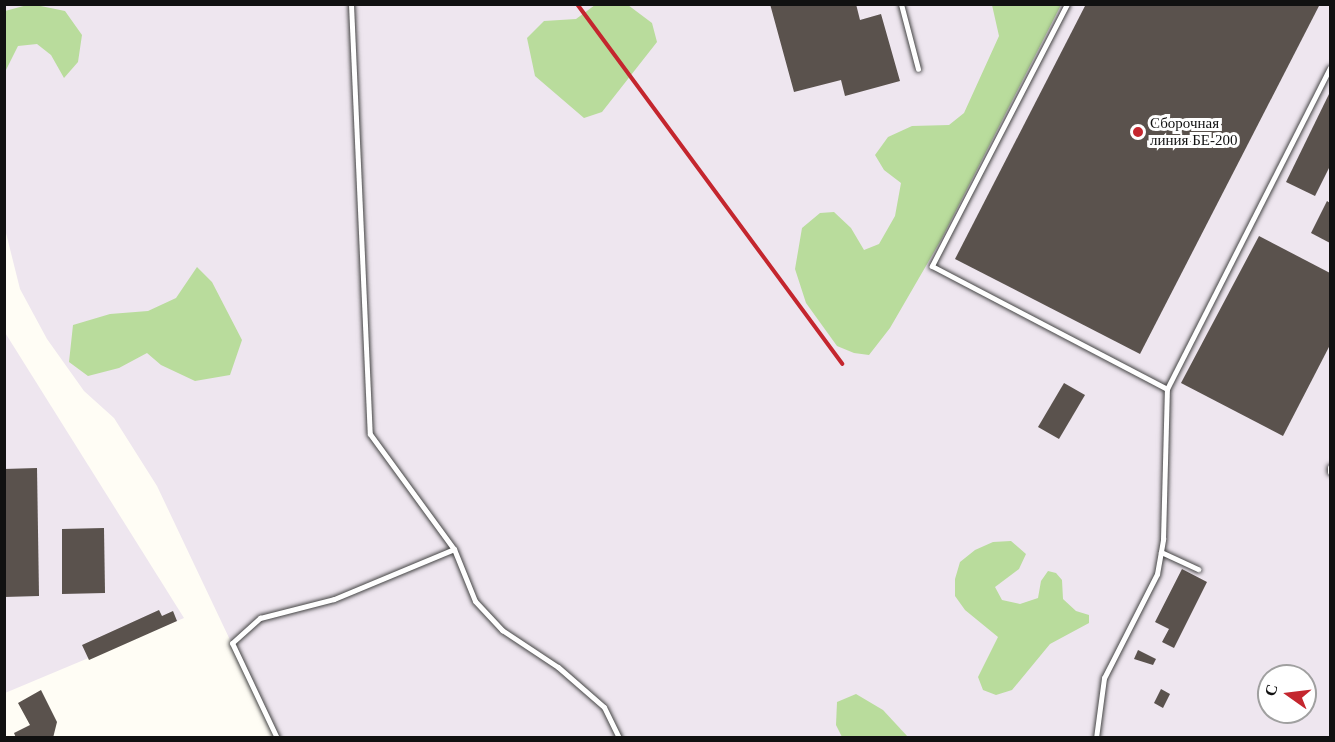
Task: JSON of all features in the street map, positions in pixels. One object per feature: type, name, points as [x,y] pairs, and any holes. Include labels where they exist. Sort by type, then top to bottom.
[{"type":"lane","points":[[351,4],[370,434],[454,549],[475,602],[502,630],[558,667],[604,707],[619,738]]},
{"type":"lane","points":[[901,4],[918,69]]},
{"type":"lane","points":[[1067,4],[932,266],[1167,389]]},
{"type":"lane","points":[[1096,738],[1104,678],[1157,574],[1161,552],[1167,389],[1330,68]]},
{"type":"lane","points":[[1330,467],[1330,472]]},
{"type":"lane","points":[[278,738],[232,643],[260,618],[334,599],[454,549]]},
{"type":"lane","points":[[1161,552],[1198,569]]},
{"type":"lane","points":[[1097,729],[1103,738]]},
{"type":"shaded area","points":[[4,5],[1330,5],[1330,737],[276,737],[157,486],[114,418],[84,391],[47,339],[20,289],[5,229]]},
{"type":"shaded area","points":[[4,331],[184,618],[5,693],[4,693]]},
{"type":"green space","points":[[31,4],[65,11],[82,35],[78,62],[64,78],[51,55],[37,44],[18,46],[5,72],[5,11]]},
{"type":"green space","points":[[595,5],[628,5],[652,23],[657,42],[602,112],[584,118],[535,76],[527,38],[544,21],[576,19]]},
{"type":"green space","points":[[992,5],[1061,5],[941,240],[890,328],[869,355],[854,353],[837,346],[806,303],[795,269],[802,228],[820,213],[834,212],[851,228],[864,250],[879,244],[895,216],[901,183],[884,170],[875,155],[888,137],[912,126],[949,125],[964,113],[999,36]]},
{"type":"green space","points":[[197,267],[212,282],[242,340],[230,375],[195,381],[161,365],[147,353],[119,368],[88,376],[69,362],[73,325],[110,314],[148,311],[176,298]]},
{"type":"green space","points":[[1011,541],[1026,554],[1019,569],[995,587],[1002,600],[1020,604],[1038,598],[1041,581],[1048,571],[1056,573],[1062,580],[1063,599],[1076,611],[1089,615],[1089,623],[1050,644],[1012,690],[996,695],[983,690],[978,677],[998,637],[965,610],[955,596],[955,579],[960,562],[975,550],[993,542]]},
{"type":"green space","points":[[856,694],[883,710],[908,737],[842,737],[836,725],[837,702]]},
{"type":"building","points":[[770,4],[856,4],[860,20],[881,14],[900,81],[845,96],[841,80],[794,92]]},
{"type":"building","name":"Сборочная линия БЕ-200","points":[[1086,4],[1320,4],[1140,354],[955,259]]},
{"type":"building","points":[[1330,92],[1330,166],[1315,196],[1286,182]]},
{"type":"building","points":[[1327,201],[1330,203],[1330,243],[1311,233]]},
{"type":"building","points":[[1259,236],[1330,273],[1330,345],[1283,436],[1181,383]]},
{"type":"building","points":[[1064,383],[1085,395],[1059,439],[1038,427]]},
{"type":"building","points":[[37,468],[39,596],[4,597],[4,469]]},
{"type":"building","points":[[104,528],[105,593],[62,594],[62,529]]},
{"type":"building","points":[[1182,569],[1207,582],[1174,648],[1162,642],[1169,629],[1155,622]]},
{"type":"building","points":[[159,610],[162,616],[173,611],[177,621],[89,660],[82,645]]},
{"type":"building","points":[[1138,650],[1156,659],[1153,665],[1134,659]]},
{"type":"building","points":[[1161,689],[1170,694],[1163,708],[1154,703]]},
{"type":"building","points":[[41,690],[57,722],[53,738],[16,738],[14,733],[30,725],[18,703]]},
{"type":"railway","points":[[577,4],[842,364]]},
{"type":"place","name":"Сборочная линия БЕ-200","points":[[1138,132]]}]
